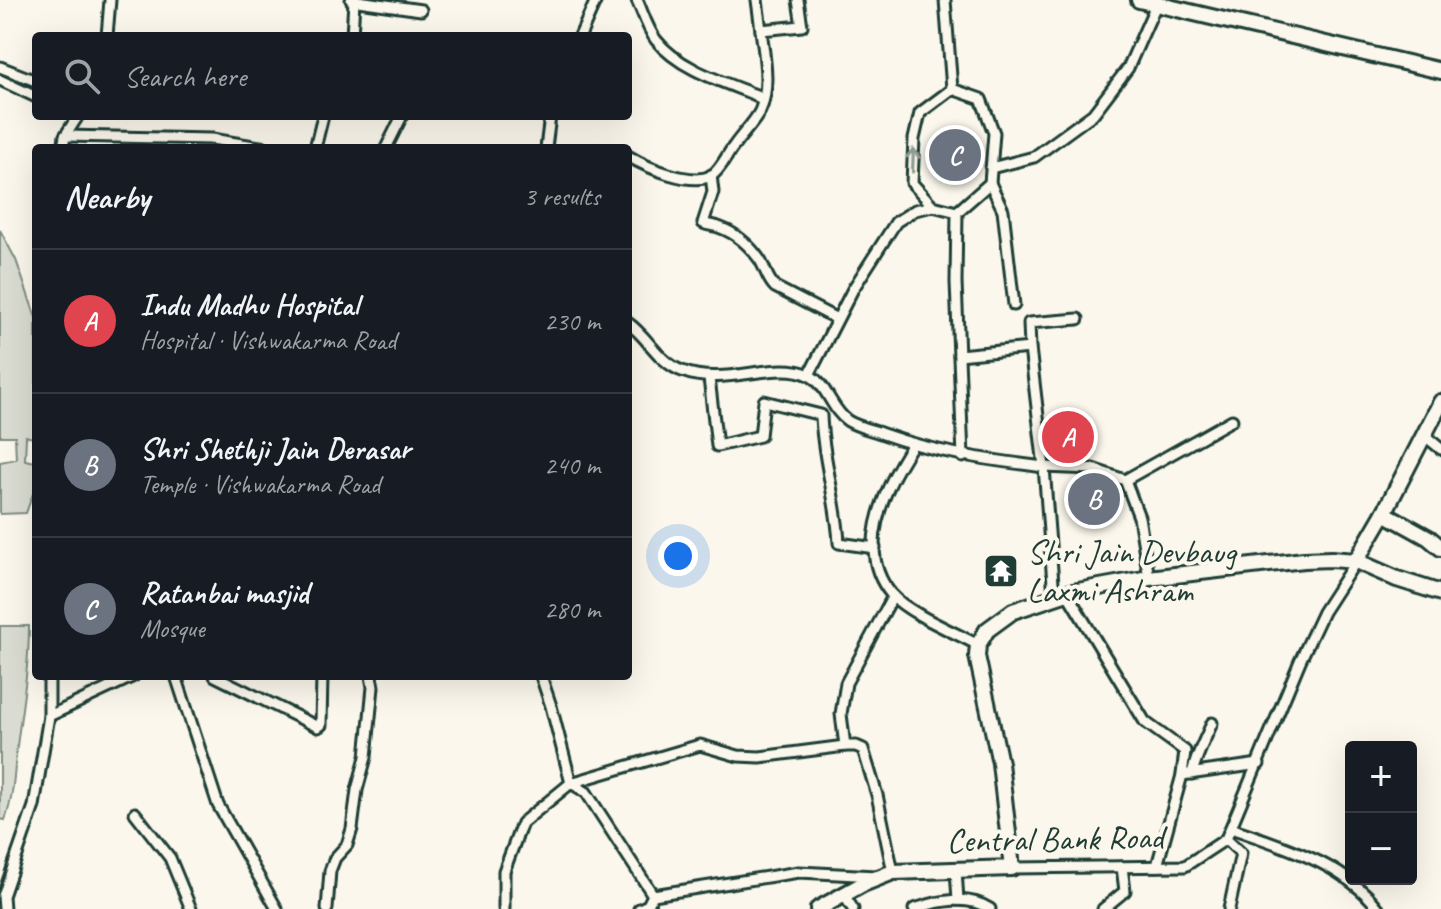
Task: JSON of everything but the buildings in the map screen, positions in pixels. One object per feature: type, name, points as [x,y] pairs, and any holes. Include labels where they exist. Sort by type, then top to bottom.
[{"type":"main road","points":[[1139,0],[1441,71]]},
{"type":"main road","points":[[1356,561],[1441,402]]},
{"type":"main road","points":[[1384,513],[1441,548]]},
{"type":"main road","points":[[1012,868],[1000,763],[980,677],[978,645],[998,620],[1013,611],[1060,594],[1149,578],[1304,560],[1356,561],[1397,579],[1441,593]]},
{"type":"main road","name":"Central Bank Road","points":[[818,909],[886,874],[1012,868]]},
{"type":"street","points":[[107,32],[110,0]]},
{"type":"street","points":[[352,32],[352,0],[421,10]]},
{"type":"street","points":[[582,32],[596,0]]},
{"type":"street","points":[[637,0],[652,33],[664,49],[700,71],[756,95],[762,101]]},
{"type":"street","points":[[632,159],[679,177],[711,175],[757,117],[766,68],[757,0]]},
{"type":"street","points":[[761,30],[802,26],[798,0]]},
{"type":"street","points":[[945,0],[952,89]]},
{"type":"street","points":[[991,168],[1034,157],[1093,114],[1128,68],[1165,4]]},
{"type":"street","points":[[0,67],[32,79]]},
{"type":"street","points":[[0,80],[32,95]]},
{"type":"street","points":[[952,89],[981,99],[994,133],[990,183],[1003,210],[1014,305]]},
{"type":"street","points":[[933,206],[912,183],[914,139],[920,113],[952,89]]},
{"type":"street","points":[[64,144],[75,120]]},
{"type":"street","points":[[316,144],[322,120]]},
{"type":"street","points":[[388,144],[400,120]]},
{"type":"street","points":[[546,144],[550,120]]},
{"type":"street","points":[[65,136],[212,139],[242,144]]},
{"type":"street","points":[[711,175],[713,192],[703,223],[719,226],[738,236],[754,252],[768,280],[775,287],[837,319]]},
{"type":"street","points":[[963,457],[956,282],[957,212],[990,183]]},
{"type":"street","points":[[809,375],[853,289],[896,222],[915,210],[933,206],[957,212]]},
{"type":"street","points":[[1078,319],[1029,323],[1060,594],[1145,722],[1185,751],[1187,774]]},
{"type":"street","points":[[632,326],[641,332],[665,363],[683,372],[709,378],[777,370],[809,375],[840,415],[850,423],[963,457],[1044,467],[1093,469],[1125,480],[1232,420]]},
{"type":"street","points":[[959,355],[1030,348]]},
{"type":"street","points":[[709,378],[717,446],[760,436],[764,401],[821,415],[822,438],[838,515],[839,543],[875,548]]},
{"type":"street","points":[[1424,435],[1441,449]]},
{"type":"street","points":[[913,444],[885,494],[875,524],[878,568],[893,596],[929,620],[978,645]]},
{"type":"street","points":[[1125,480],[1139,517],[1149,578]]},
{"type":"street","points":[[1229,909],[1241,853],[1226,839],[1300,661],[1323,612],[1356,561]]},
{"type":"street","points":[[845,746],[841,714],[846,683],[893,596]]},
{"type":"street","points":[[4,909],[3,896],[34,806],[49,716],[49,680]]},
{"type":"street","points":[[49,716],[126,680]]},
{"type":"street","points":[[177,680],[218,805],[277,909]]},
{"type":"street","points":[[223,680],[318,727],[321,725],[322,680]]},
{"type":"street","points":[[327,909],[330,871],[335,858],[347,845],[352,829],[357,790],[366,757],[372,680]]},
{"type":"street","points":[[542,680],[571,783],[586,792],[653,895],[658,909]]},
{"type":"street","points":[[1157,866],[1187,774],[1212,723]]},
{"type":"street","points":[[504,909],[504,871],[522,823],[571,783],[700,745],[728,755],[760,757],[845,746],[863,749],[877,795],[886,874],[799,872],[653,895]]},
{"type":"street","points":[[1187,774],[1259,764]]},
{"type":"street","points":[[135,813],[170,858],[191,909]]},
{"type":"street","points":[[1231,828],[1290,849],[1346,877],[1365,891],[1379,909]]},
{"type":"street","name":"Central Bank Road","points":[[1012,868],[1185,866],[1226,839]]},
{"type":"street","points":[[1103,909],[1125,891],[1122,867]]},
{"type":"street","points":[[956,870],[958,900]]},
{"type":"street","points":[[639,909],[648,905],[653,895]]},
{"type":"street","points":[[844,895],[853,909]]},
{"type":"street","points":[[914,909],[958,900],[978,901],[990,909]]},
{"type":"shaded area","points":[[0,230],[16,260],[32,306],[32,438],[26,436],[25,460],[32,461],[32,496],[26,513],[0,514],[0,462],[16,459],[15,436],[0,436]]},
{"type":"shaded area","points":[[0,626],[29,626],[27,671],[13,783],[5,820],[0,819]]},
{"type":"place","name":"Ratanbai masjid","points":[[955,155]]},
{"type":"place","name":"Indu Madhu Hospital","points":[[1068,437]]},
{"type":"place","name":"Shri Shethji Jain Derasar","points":[[1094,499]]},
{"type":"place","name":"Shri Jain Devbaug Laxmi Ashram","points":[[1001,571]]}]
